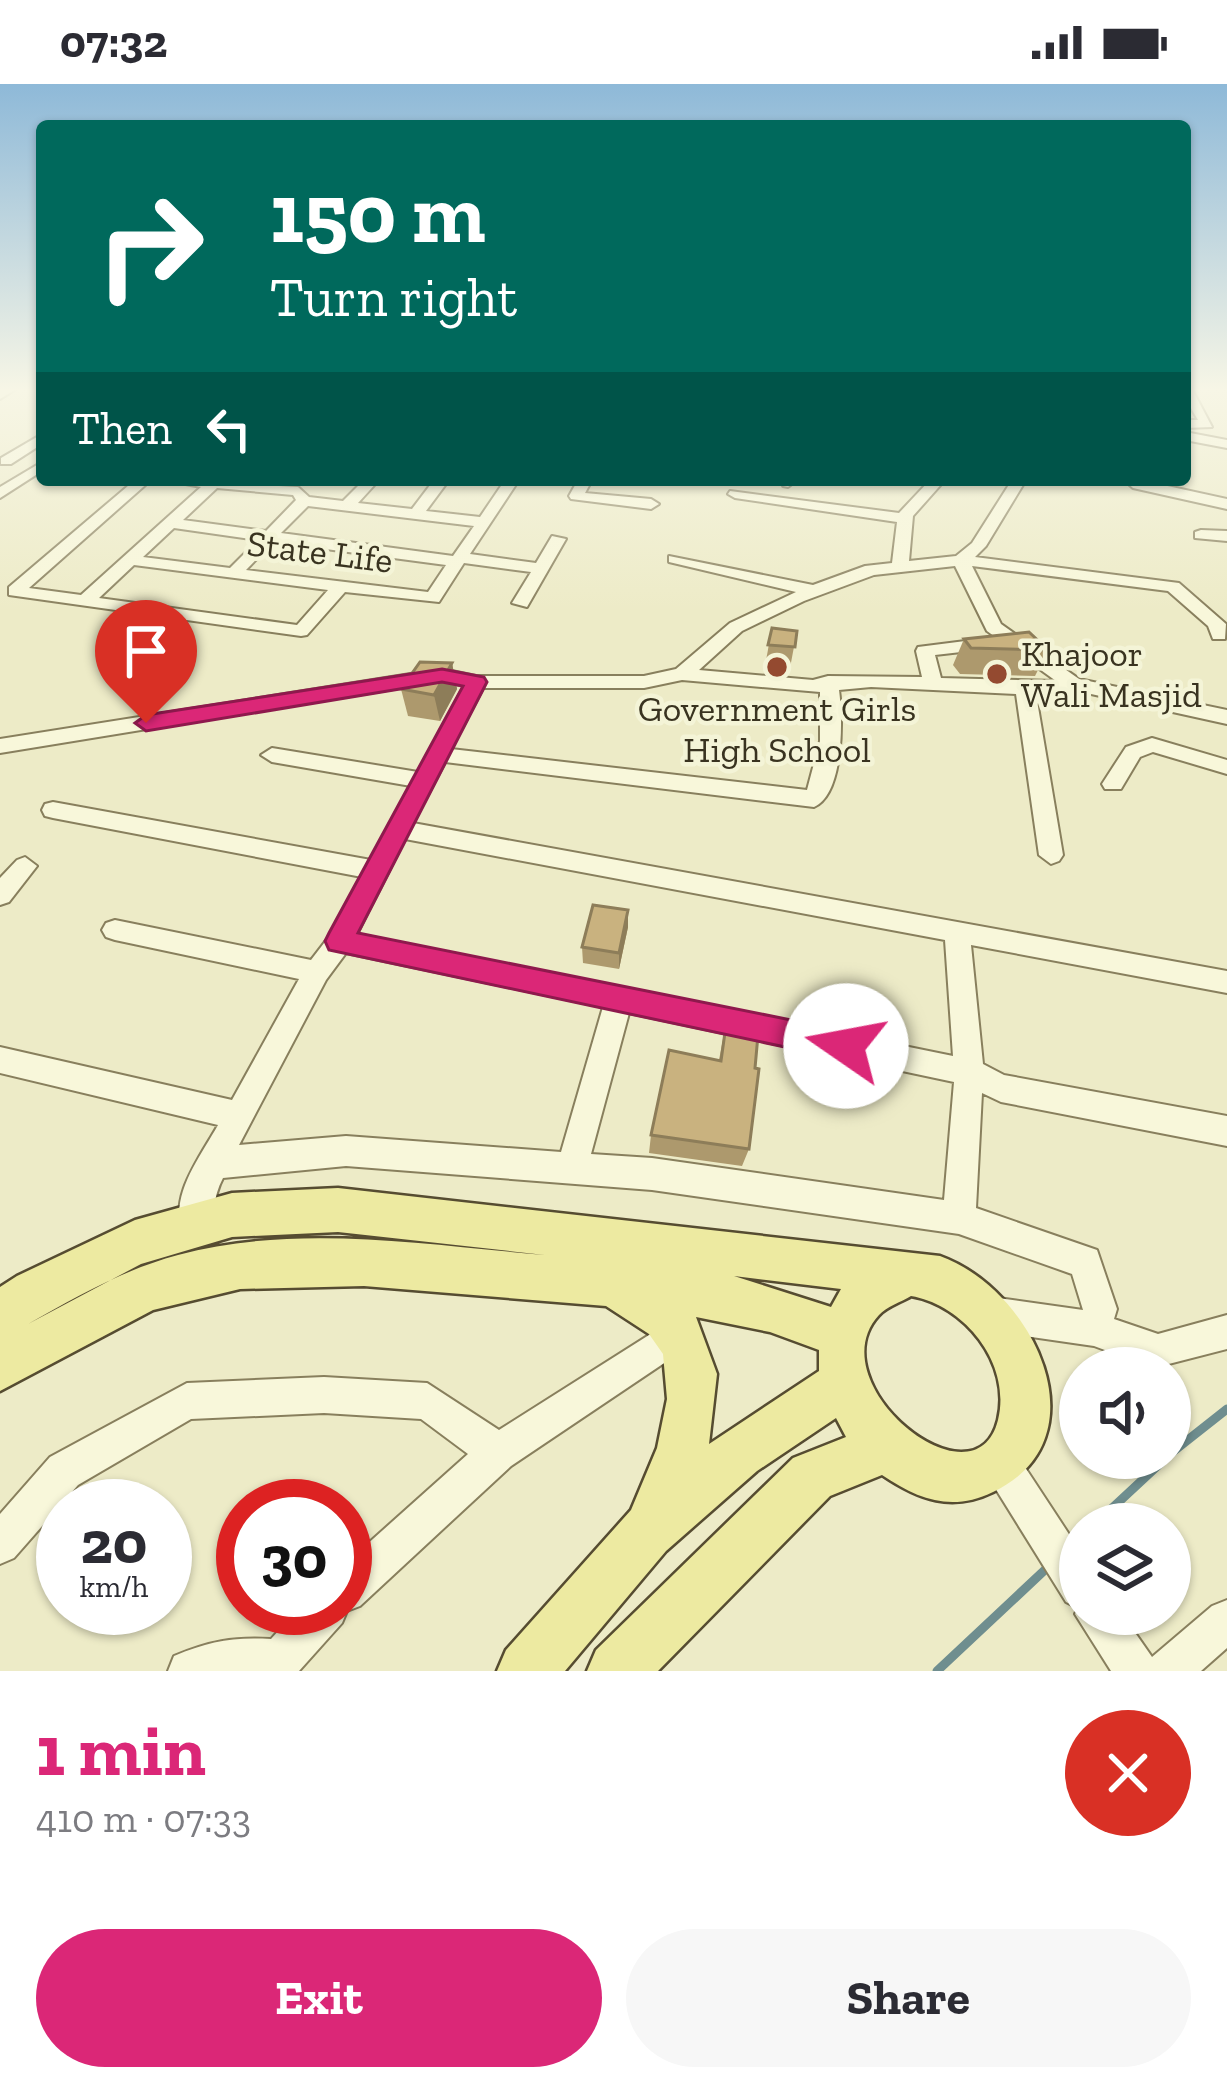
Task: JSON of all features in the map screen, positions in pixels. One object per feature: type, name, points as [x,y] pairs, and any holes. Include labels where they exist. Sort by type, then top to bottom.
[{"type":"main road","points":[[0,1315],[33,1292],[136,1243],[232,1215],[338,1210],[908,1273],[951,1284],[991,1314],[1010,1342],[1022,1375],[1025,1408],[1017,1438],[1000,1462],[976,1476],[946,1478],[914,1469],[885,1448],[861,1418],[844,1359],[809,1318],[767,1306],[612,1285],[334,1260],[197,1273],[116,1305],[0,1366]]},
{"type":"main road","points":[[527,1671],[647,1532],[844,1359],[855,1303],[878,1281],[908,1273]]},
{"type":"main road","points":[[612,1285],[657,1310],[679,1333],[688,1371],[690,1425],[680,1466],[647,1532]]},
{"type":"main road","points":[[617,1671],[812,1477],[885,1448]]},
{"type":"street","points":[[0,494],[36,469]]},
{"type":"street","points":[[137,486],[15,590],[301,632],[340,587]]},
{"type":"street","points":[[83,603],[211,486]]},
{"type":"street","points":[[239,486],[304,491],[348,505],[482,522]]},
{"type":"street","points":[[348,505],[366,486]]},
{"type":"street","points":[[416,514],[437,486]]},
{"type":"street","name":"State Life","points":[[129,560],[433,598],[508,486]]},
{"type":"street","points":[[581,486],[576,496],[651,504]]},
{"type":"street","points":[[901,565],[904,518],[933,486]]},
{"type":"street","points":[[961,560],[978,546],[1015,486]]},
{"type":"street","points":[[1143,486],[1227,504]]},
{"type":"street","points":[[233,574],[269,538],[304,491]]},
{"type":"street","points":[[735,494],[904,518]]},
{"type":"street","points":[[171,523],[540,568]]},
{"type":"street","points":[[1201,535],[1227,536]]},
{"type":"street","points":[[520,603],[558,539]]},
{"type":"street","points":[[675,559],[814,591]]},
{"type":"street","points":[[961,560],[992,627],[1073,684]]},
{"type":"street","points":[[682,674],[736,627],[814,591],[871,570],[961,560],[1173,587],[1217,624],[1219,634]]},
{"type":"street","points":[[933,685],[925,651],[930,648],[1012,642]]},
{"type":"street","points":[[0,746],[442,675],[476,682],[644,682],[682,674],[813,686],[828,682],[1025,689],[1073,684],[1227,718]]},
{"type":"street","points":[[195,1226],[196,1196],[317,972],[340,941],[476,682]]},
{"type":"street","points":[[436,754],[814,799],[827,770],[835,725],[828,682]]},
{"type":"street","points":[[1025,689],[1051,855]]},
{"type":"street","points":[[1113,784],[1132,752],[1152,745],[1227,767]]},
{"type":"street","points":[[272,755],[422,779]]},
{"type":"street","points":[[53,810],[375,870]]},
{"type":"street","points":[[398,829],[1227,982]]},
{"type":"street","points":[[0,895],[25,866]]},
{"type":"street","points":[[115,930],[317,972]]},
{"type":"street","points":[[957,932],[969,1072],[959,1218]]},
{"type":"street","points":[[340,941],[969,1072],[1001,1088],[1227,1131]]},
{"type":"street","points":[[572,1168],[619,998]]},
{"type":"street","points":[[0,1060],[238,1116]]},
{"type":"street","points":[[214,1163],[346,1151],[572,1168],[959,1218],[1085,1262],[1100,1309],[1094,1329]]},
{"type":"street","points":[[991,1314],[1094,1329],[1158,1352],[1227,1332]]},
{"type":"street","points":[[372,1567],[498,1453],[679,1333]]},
{"type":"street","points":[[0,1544],[64,1471],[187,1401],[324,1394],[427,1401],[498,1453]]},
{"type":"street","points":[[1000,1462],[1059,1554]]},
{"type":"street","points":[[1168,1671],[1227,1621]]},
{"type":"street","points":[[188,1671],[231,1658],[275,1666],[303,1635]]},
{"type":"street","points":[[1110,1635],[1137,1671]]},
{"type":"building","points":[[772,628],[797,631],[795,647],[768,645]]},
{"type":"building","points":[[1029,632],[1048,650],[971,648],[964,639]]},
{"type":"building","points":[[420,662],[452,663],[434,695],[401,689]]},
{"type":"building","points":[[593,905],[628,910],[619,953],[582,947]]},
{"type":"building","points":[[727,1018],[759,1024],[749,1149],[651,1135],[669,1050],[721,1061]]},
{"type":"waterway","points":[[1191,1437],[1227,1409]]},
{"type":"waterway","points":[[1118,1503],[1143,1479]]},
{"type":"waterway","points":[[937,1671],[1048,1567]]},
{"type":"place","name":"Government Girls High School","points":[[777,667]]},
{"type":"place","name":"Khajoor Wali Masjid","points":[[997,674]]},
{"type":"route","points":[[146,723],[442,675],[476,682],[340,941],[846,1046]]}]
